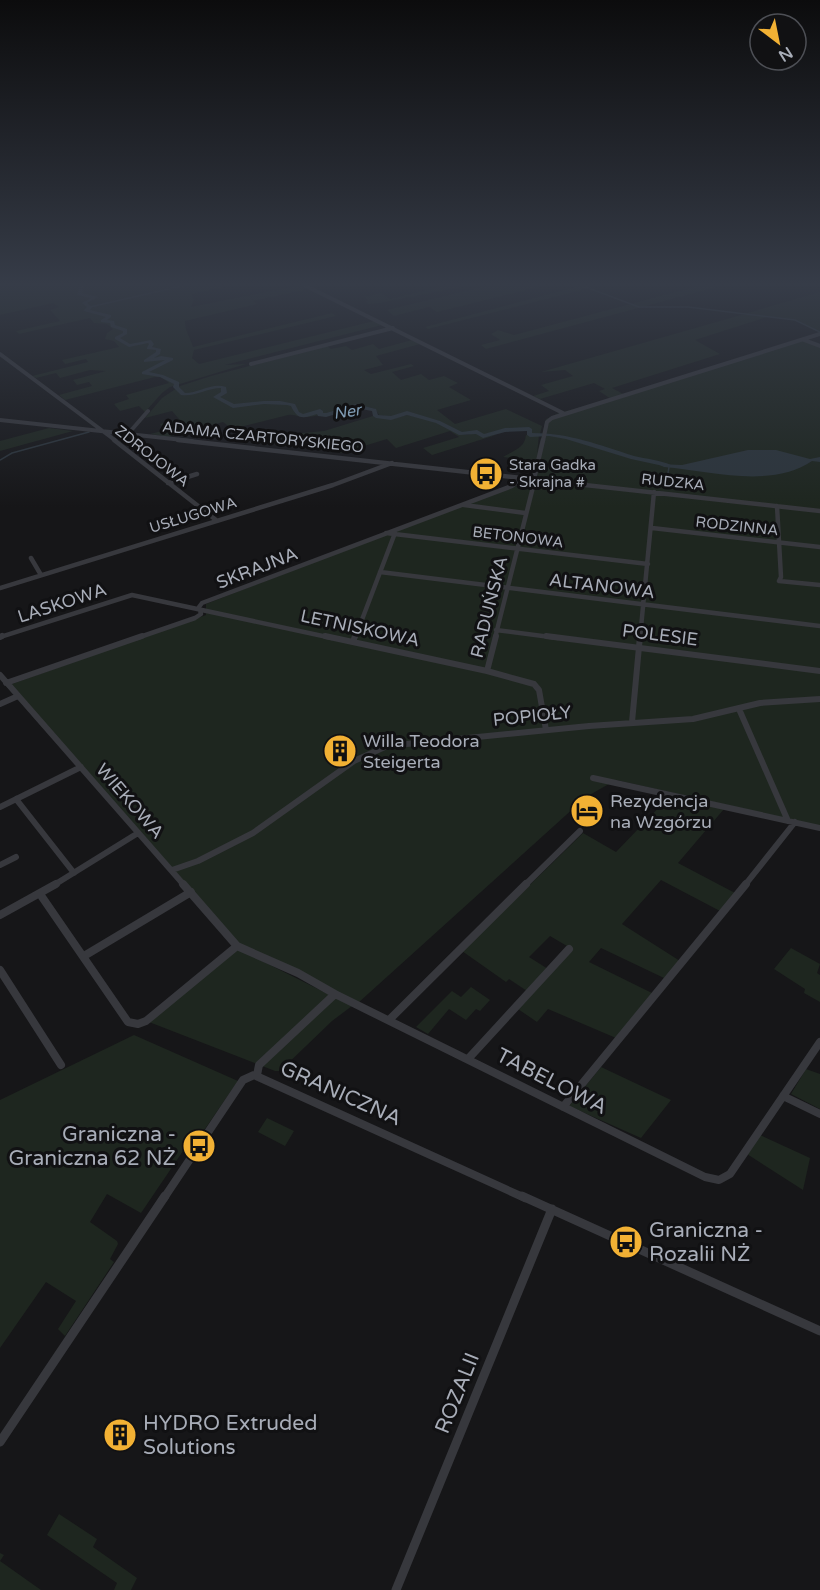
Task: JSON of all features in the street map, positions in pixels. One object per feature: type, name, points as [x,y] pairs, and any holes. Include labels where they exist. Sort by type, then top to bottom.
[{"type":"street","name":"ZDROJOWA","points":[[7,359],[216,520]]},
{"type":"street","points":[[251,364],[270,359]]},
{"type":"street","points":[[455,359],[563,413],[742,359]]},
{"type":"street","points":[[128,434],[148,411]]},
{"type":"street","name":"RADUŃSKA","points":[[488,671],[548,420],[563,413]]},
{"type":"street","name":"ADAMA CZARTORYSKIEGO","points":[[0,420],[524,478]]},
{"type":"street","name":"USŁUGOWA","points":[[0,588],[361,476],[392,463]]},
{"type":"street","points":[[168,483],[197,474]]},
{"type":"street","name":"RUDZKA","points":[[524,478],[820,511]]},
{"type":"street","name":"SKRAJNA","points":[[6,683],[195,618],[201,614],[199,607],[202,603],[386,533],[395,532],[512,486],[524,478]]},
{"type":"street","points":[[632,722],[654,492]]},
{"type":"street","points":[[462,505],[525,513]]},
{"type":"street","points":[[777,506],[781,577],[779,580],[820,585]]},
{"type":"street","name":"RODZINNA","points":[[652,528],[820,547]]},
{"type":"street","points":[[353,642],[395,532]]},
{"type":"street","name":"BETONOWA","points":[[395,532],[518,550],[648,564]]},
{"type":"street","points":[[31,558],[42,575]]},
{"type":"street","name":"ALTANOWA","points":[[380,572],[820,626]]},
{"type":"street","name":"LETNISKOWA","points":[[132,595],[488,671],[534,684],[539,690],[546,730]]},
{"type":"street","name":"LASKOWA","points":[[0,637],[132,595]]},
{"type":"street","name":"POLESIE","points":[[496,630],[820,671]]},
{"type":"street","name":"WIEKOWA","points":[[0,675],[237,946]]},
{"type":"street","points":[[0,704],[18,696]]},
{"type":"street","name":"POPIOŁY","points":[[172,870],[198,861],[254,833],[354,761],[387,746],[632,722],[693,719],[760,703],[820,699]]},
{"type":"street","points":[[739,708],[791,821]]},
{"type":"street","points":[[0,807],[81,767]]},
{"type":"street","points":[[593,778],[820,828]]},
{"type":"street","points":[[16,799],[74,873]]},
{"type":"street","points":[[563,1107],[719,919],[791,821]]},
{"type":"street","points":[[389,1020],[580,831]]},
{"type":"street","points":[[0,915],[40,894],[138,833]]},
{"type":"street","points":[[0,865],[16,857]]},
{"type":"street","points":[[84,957],[191,892]]},
{"type":"street","points":[[40,894],[128,1022],[138,1024],[146,1021],[237,946]]},
{"type":"street","name":"TABELOWA","points":[[237,946],[298,973],[335,994],[705,1177],[719,1180],[730,1174],[783,1096]]},
{"type":"street","points":[[468,1059],[568,949]]},
{"type":"street","points":[[0,970],[61,1065]]},
{"type":"street","points":[[257,1075],[259,1065],[335,994]]},
{"type":"street","points":[[820,1042],[783,1096],[820,1114]]},
{"type":"street","name":"GRANICZNA","points":[[0,1442],[243,1080],[257,1075],[820,1331]]},
{"type":"street","name":"ROZALII","points":[[396,1590],[552,1209]]},
{"type":"shaded area","points":[[66,359],[85,359],[65,364],[62,360]]},
{"type":"shaded area","points":[[86,359],[193,359],[199,364],[219,359],[248,359],[225,365],[246,364],[170,387],[145,412],[139,406],[120,411],[114,404],[129,399],[126,395],[169,383],[161,377],[65,400],[59,395],[92,386],[89,382],[77,385],[73,380],[106,371],[90,370],[60,378],[56,373],[36,378],[32,376],[88,362]]},
{"type":"shaded area","points":[[276,359],[378,359],[383,365],[364,370],[371,374],[411,364],[414,366],[392,372],[401,380],[421,374],[429,380],[444,376],[458,383],[449,387],[471,400],[437,410],[455,424],[506,409],[542,426],[540,434],[531,434],[529,428],[483,435],[478,431],[460,433],[439,421],[407,413],[391,417],[379,415],[375,409],[358,406],[316,416],[288,415],[232,429],[223,422],[168,437],[150,434],[166,430],[160,424],[179,419],[172,411],[145,418],[162,398],[180,386]]},
{"type":"shaded area","points":[[586,359],[703,359],[612,388],[625,395],[740,359],[820,359],[820,826],[616,780],[586,797],[358,1003],[244,952],[352,1006],[332,1021],[280,1071],[149,1022],[238,948],[6,686],[206,615],[206,604],[525,483],[531,477],[535,460],[503,457],[521,446],[526,435],[539,436],[537,453],[546,419],[559,413],[611,399],[599,391],[605,389],[594,383],[540,399],[533,396],[549,391],[541,385],[573,376],[565,370],[541,372]]},
{"type":"shaded area","points":[[407,415],[445,426],[461,434],[475,433],[483,437],[496,435],[432,455],[423,448],[459,437],[450,431],[396,448],[387,439],[341,453],[330,443],[309,448],[292,434],[324,431],[373,416],[392,419]]},
{"type":"shaded area","points":[[49,428],[73,431],[0,451],[0,441]]},
{"type":"shaded area","points":[[748,450],[776,450],[810,459],[820,457],[820,462],[812,461],[796,469],[759,476],[720,474],[664,467],[658,464],[682,465]]},
{"type":"shaded area","points":[[668,798],[724,809],[678,863],[735,893],[720,911],[661,880],[622,924],[680,961],[664,978],[601,948],[589,962],[652,993],[616,1038],[548,1009],[537,1022],[518,1009],[572,949],[550,936],[529,957],[548,969],[527,991],[509,979],[506,982],[462,951],[583,833],[616,852]]},
{"type":"shaded area","points":[[791,948],[820,964],[817,973],[820,975],[820,1002],[804,993],[805,989],[774,969]]},
{"type":"shaded area","points":[[471,987],[490,1000],[480,1011],[476,1009],[466,1020],[449,1009],[428,1034],[416,1027],[452,991],[461,997]]},
{"type":"shaded area","points":[[134,1035],[238,1081],[189,1150],[183,1151],[141,1213],[107,1194],[90,1222],[117,1241],[118,1244],[110,1259],[114,1262],[65,1336],[58,1329],[76,1301],[46,1282],[0,1348],[0,1100]]},
{"type":"shaded area","points":[[601,1067],[671,1100],[641,1138],[569,1106]]},
{"type":"shaded area","points":[[806,1069],[820,1074],[820,1109],[791,1094]]},
{"type":"shaded area","points":[[267,1118],[294,1131],[285,1146],[258,1132]]},
{"type":"shaded area","points":[[760,1135],[810,1158],[803,1190],[747,1154]]},
{"type":"shaded area","points":[[59,1514],[97,1539],[93,1547],[137,1578],[131,1590],[114,1590],[117,1583],[47,1535]]},
{"type":"shaded area","points":[[0,1561],[41,1590],[0,1590]]},
{"type":"waterway","name":"Ner","points":[[149,359],[146,361],[155,359]]},
{"type":"waterway","name":"Ner","points":[[171,359],[144,373],[161,376],[177,383],[176,387],[183,394],[193,394],[212,387],[223,387],[224,393],[216,397],[233,406],[280,403],[293,405],[297,413],[303,416],[320,411],[320,415],[326,415],[356,406],[374,410],[376,416],[391,418],[407,413],[438,422],[461,434],[477,432],[483,436],[505,430],[529,429],[530,435],[566,437],[633,458],[668,465]]},
{"type":"waterway","points":[[0,460],[12,453],[89,432]]},
{"type":"waterway","points":[[668,473],[669,467]]},
{"type":"place","name":"Stara Gadka - Skrajna #","points":[[486,474]]},
{"type":"place","name":"Willa Teodora Steigerta","points":[[340,751]]},
{"type":"place","name":"Rezydencja na Wzgórzu","points":[[587,811]]},
{"type":"place","name":"Graniczna - Graniczna 62 NŻ","points":[[199,1146]]},
{"type":"place","name":"Graniczna - Rozalii NŻ","points":[[626,1242]]},
{"type":"place","name":"HYDRO Extruded Solutions","points":[[120,1435]]}]
